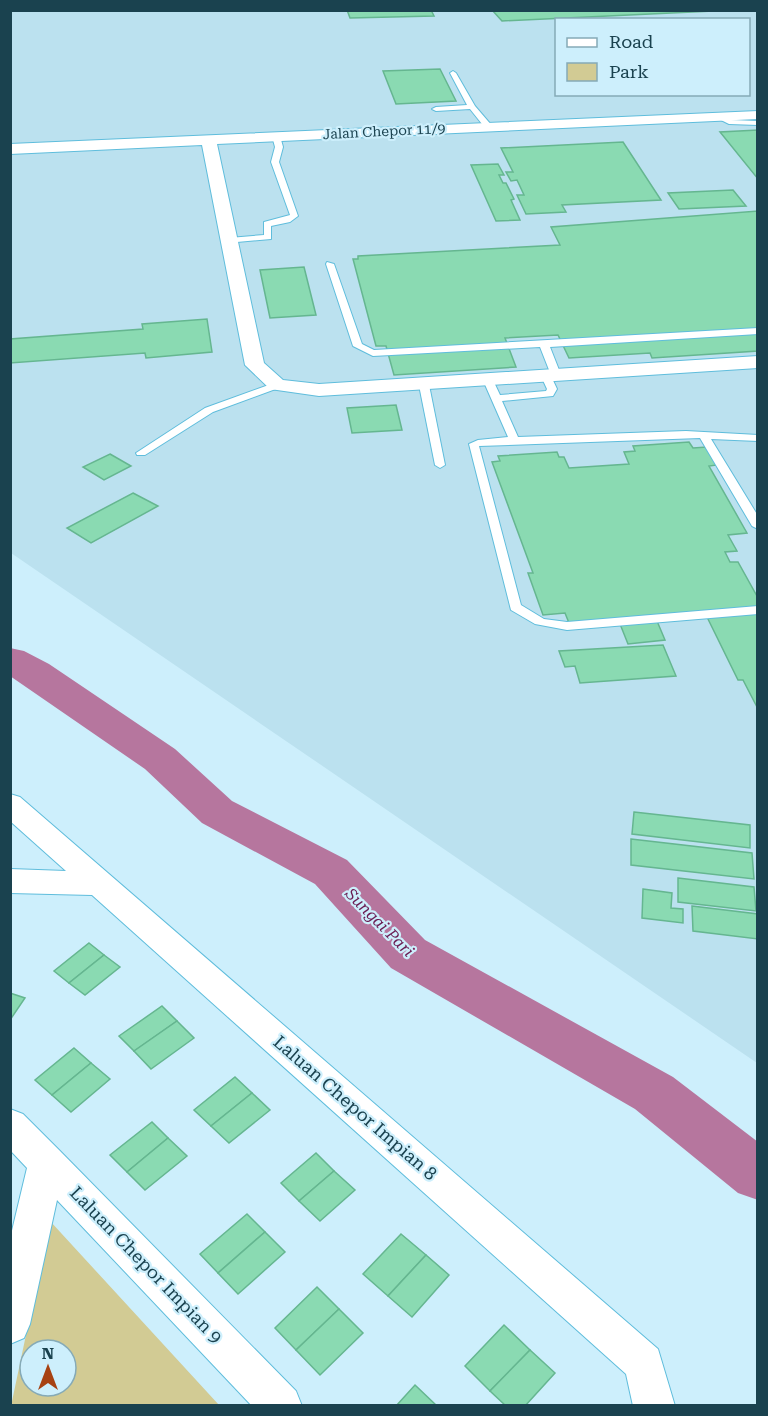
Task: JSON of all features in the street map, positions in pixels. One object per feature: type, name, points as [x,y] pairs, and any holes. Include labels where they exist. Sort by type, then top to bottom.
[{"type":"street","name":"Jalan Chepor 11/9","points":[[10,149],[758,114]]},
{"type":"street","points":[[208,139],[255,365],[277,385],[319,390],[424,385],[492,389],[551,376],[758,362]]},
{"type":"street","name":"Laluan Chepor Impian 8","points":[[10,804],[644,1363],[654,1406]]},
{"type":"street","points":[[10,881],[100,883]]},
{"type":"street","name":"Laluan Chepor Impian 9","points":[[10,1125],[281,1406]]},
{"type":"street","points":[[10,1324],[47,1163]]},
{"type":"lane","points":[[453,73],[472,106],[489,127]]},
{"type":"lane","points":[[436,109],[472,106]]},
{"type":"lane","points":[[720,116],[729,122],[758,123]]},
{"type":"lane","points":[[229,241],[268,237],[267,224],[287,220],[294,216],[275,162],[279,147],[276,136]]},
{"type":"lane","points":[[330,264],[358,346],[363,351],[373,354],[758,331]]},
{"type":"lane","points":[[544,344],[551,376]]},
{"type":"lane","points":[[141,453],[209,410],[277,385]]},
{"type":"lane","points":[[424,385],[440,465]]},
{"type":"lane","points":[[492,389],[514,440]]},
{"type":"lane","points":[[703,434],[758,526]]},
{"type":"lane","points":[[758,438],[703,434],[478,442],[474,444],[474,447],[515,607],[528,617],[542,624],[567,626],[758,610]]},
{"type":"shaded area","points":[[10,11],[757,11],[757,1063],[11,553]]},
{"type":"green space","points":[[50,1221],[219,1405],[11,1406],[18,1373],[18,1398],[78,1398],[78,1338],[25,1338]]},
{"type":"building","points":[[347,10],[431,10],[434,16],[350,18]]},
{"type":"building","points":[[492,10],[713,10],[713,11],[502,21]]},
{"type":"building","points":[[440,69],[456,101],[396,104],[383,71]]},
{"type":"building","points":[[758,130],[758,179],[720,132]]},
{"type":"building","points":[[623,142],[661,200],[562,205],[566,212],[526,214],[517,195],[524,195],[517,180],[511,181],[506,172],[513,172],[501,148]]},
{"type":"building","points":[[498,164],[504,175],[499,175],[514,199],[511,200],[520,220],[496,221],[471,165]]},
{"type":"building","points":[[733,190],[746,206],[679,209],[668,193]]},
{"type":"building","points":[[758,211],[758,351],[652,358],[650,353],[569,358],[558,335],[505,338],[516,367],[394,375],[386,346],[376,346],[353,259],[358,259],[358,256],[560,245],[551,227]]},
{"type":"building","points":[[304,267],[316,315],[270,318],[260,270]]},
{"type":"building","points":[[207,319],[212,352],[146,358],[145,353],[10,363],[10,339],[143,329],[142,324]]},
{"type":"building","points":[[396,405],[402,430],[352,433],[347,408]]},
{"type":"building","points":[[689,442],[693,448],[707,447],[717,465],[709,466],[747,533],[728,535],[737,551],[725,552],[730,562],[738,562],[758,598],[758,607],[569,623],[565,613],[543,615],[528,573],[533,573],[492,462],[500,461],[498,456],[557,452],[559,457],[564,457],[569,468],[629,464],[624,452],[635,451],[633,446]]},
{"type":"building","points":[[110,454],[131,466],[104,480],[83,467]]},
{"type":"building","points":[[133,493],[158,506],[91,543],[67,528]]},
{"type":"building","points":[[758,611],[758,709],[743,680],[738,680],[706,615]]},
{"type":"building","points":[[657,621],[665,640],[628,644],[620,624]]},
{"type":"building","points":[[663,645],[676,676],[580,683],[575,666],[565,667],[559,651]]},
{"type":"building","points":[[634,812],[750,825],[750,848],[632,834]]},
{"type":"building","points":[[631,839],[752,853],[754,879],[631,865]]},
{"type":"building","points":[[678,878],[754,887],[756,911],[678,902]]},
{"type":"building","points":[[643,889],[672,893],[671,908],[683,909],[683,923],[642,918]]},
{"type":"building","points":[[692,906],[758,914],[758,939],[693,931]]},
{"type":"building","points":[[89,943],[104,955],[69,983],[54,971]]},
{"type":"building","points":[[104,955],[120,967],[85,995],[69,983]]},
{"type":"building","points":[[10,993],[25,998],[10,1020]]},
{"type":"building","points":[[162,1006],[177,1021],[134,1051],[119,1036]]},
{"type":"building","points":[[177,1021],[194,1038],[151,1069],[134,1051]]},
{"type":"building","points":[[74,1048],[91,1063],[52,1095],[35,1080]]},
{"type":"building","points":[[91,1063],[110,1079],[71,1112],[52,1095]]},
{"type":"building","points":[[235,1077],[252,1093],[211,1126],[194,1110]]},
{"type":"building","points":[[252,1093],[270,1110],[229,1143],[211,1126]]},
{"type":"building","points":[[152,1122],[168,1138],[127,1172],[110,1155]]},
{"type":"building","points":[[168,1138],[187,1156],[145,1190],[127,1172]]},
{"type":"building","points":[[316,1153],[334,1171],[299,1201],[281,1183]]},
{"type":"building","points":[[334,1171],[355,1190],[320,1221],[299,1201]]},
{"type":"building","points":[[247,1214],[265,1232],[218,1273],[200,1254]]},
{"type":"building","points":[[265,1232],[285,1252],[238,1294],[218,1273]]},
{"type":"building","points":[[401,1234],[426,1255],[388,1296],[363,1274]]},
{"type":"building","points":[[426,1255],[449,1275],[412,1317],[388,1296]]},
{"type":"building","points":[[317,1287],[339,1309],[296,1350],[275,1328]]},
{"type":"building","points":[[339,1309],[363,1333],[320,1375],[296,1350]]},
{"type":"building","points":[[504,1325],[530,1350],[490,1391],[465,1366]]},
{"type":"building","points":[[530,1350],[555,1373],[525,1406],[506,1406],[490,1391]]},
{"type":"building","points":[[415,1385],[437,1406],[396,1406]]},
{"type":"waterway","name":"Sungai Pari","points":[[10,660],[35,673],[160,759],[217,812],[331,872],[408,954],[654,1093],[758,1175]]}]
